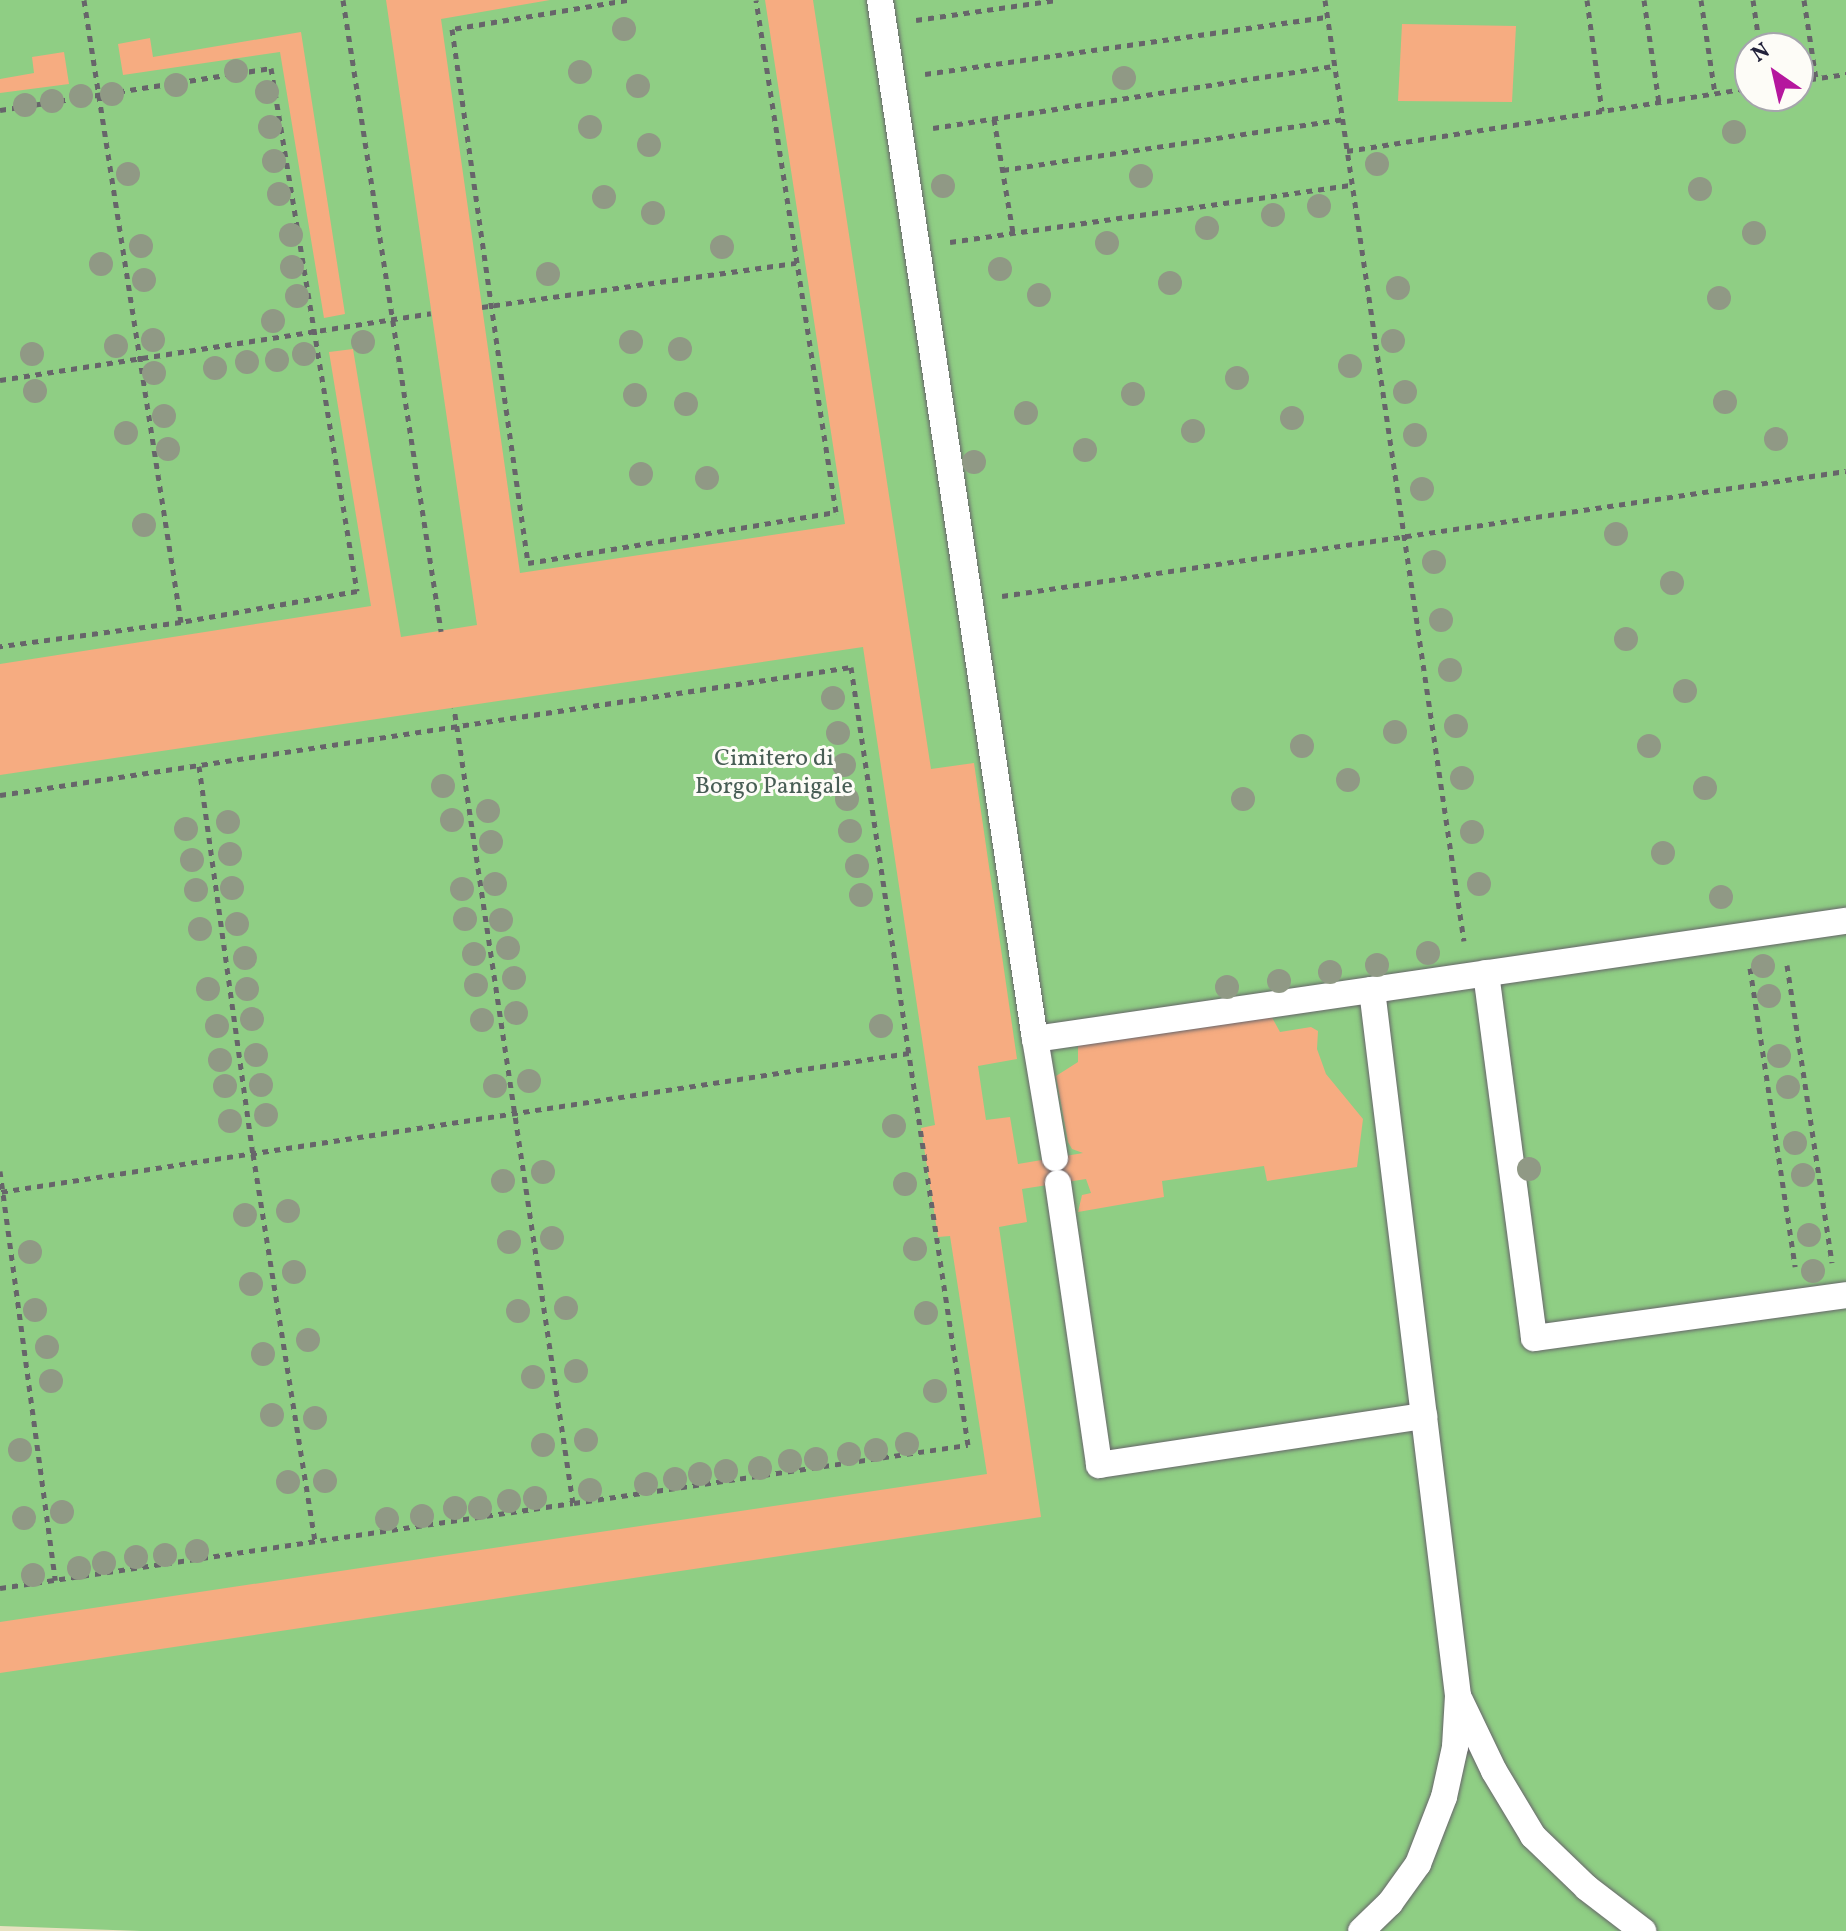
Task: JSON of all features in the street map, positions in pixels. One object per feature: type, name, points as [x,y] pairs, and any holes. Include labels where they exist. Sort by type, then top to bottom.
[{"type":"lane","points":[[882,12],[1099,1465],[1424,1416]]},
{"type":"lane","points":[[1035,1039],[1846,921]]},
{"type":"lane","points":[[1478,975],[1534,1338],[1842,1295]]},
{"type":"lane","points":[[1361,1931],[1390,1903],[1418,1864],[1444,1797],[1455,1747],[1458,1696],[1372,990]]},
{"type":"lane","points":[[1458,1696],[1494,1771],[1533,1836],[1587,1888],[1643,1931]]},
{"type":"path","points":[[84,0],[181,622]]},
{"type":"path","points":[[343,0],[395,319],[441,631]]},
{"type":"path","points":[[627,0],[452,29],[528,563],[836,512],[756,0]]},
{"type":"path","points":[[882,12],[1057,0]]},
{"type":"path","points":[[1325,0],[1404,538],[1478,975]]},
{"type":"path","points":[[1587,0],[1602,111]]},
{"type":"path","points":[[1644,0],[1659,103]]},
{"type":"path","points":[[1701,0],[1715,94]]},
{"type":"path","points":[[1753,0],[1758,32]]},
{"type":"path","points":[[1804,0],[1816,78],[1846,74]]},
{"type":"path","points":[[892,79],[1328,17]]},
{"type":"path","points":[[900,134],[1335,66]]},
{"type":"path","points":[[0,110],[271,68],[357,591],[181,622],[0,646]]},
{"type":"path","points":[[1347,151],[1734,91]]},
{"type":"path","points":[[994,119],[1013,233]]},
{"type":"path","points":[[1003,170],[1343,119]]},
{"type":"path","points":[[917,247],[1352,185]]},
{"type":"path","points":[[482,307],[796,263]]},
{"type":"path","points":[[0,380],[431,313]]},
{"type":"path","points":[[970,601],[1846,471]]},
{"type":"path","points":[[0,795],[851,667],[968,1445],[0,1588]]},
{"type":"path","points":[[454,708],[573,1503]]},
{"type":"path","points":[[199,766],[253,1154],[315,1541]]},
{"type":"path","points":[[1782,930],[1842,1295]]},
{"type":"path","points":[[1745,935],[1801,1301]]},
{"type":"path","points":[[2,1192],[909,1053]]},
{"type":"path","points":[[0,1171],[55,1580]]},
{"type":"green space","name":"Cimitero di Borgo Panigale","points":[[0,0],[1846,0],[1846,1931],[141,1931],[0,1926]]},
{"type":"building","points":[[386,0],[550,0],[441,19],[520,573],[845,524],[765,0],[813,0],[931,769],[974,763],[1017,1059],[978,1066],[986,1120],[1010,1117],[1018,1164],[1083,1153],[1072,1149],[1068,1142],[1056,1076],[1078,1062],[1078,1041],[1269,1012],[1280,1032],[1311,1027],[1318,1031],[1317,1049],[1326,1074],[1363,1119],[1357,1167],[1267,1181],[1264,1166],[1162,1181],[1164,1197],[1078,1212],[1082,1195],[1091,1193],[1086,1179],[1022,1189],[1027,1222],[999,1227],[1041,1517],[0,1673],[0,1622],[987,1474],[950,1236],[938,1237],[921,1128],[935,1125],[863,647],[0,775],[0,664],[371,606],[329,352],[353,349],[401,637],[477,625]]},
{"type":"building","points":[[1402,24],[1516,26],[1512,102],[1398,101]]},
{"type":"building","points":[[301,32],[345,314],[324,318],[280,52],[123,75],[118,44],[150,38],[153,57]]},
{"type":"building","points":[[64,52],[69,84],[0,93],[0,79],[34,73],[32,57]]}]
